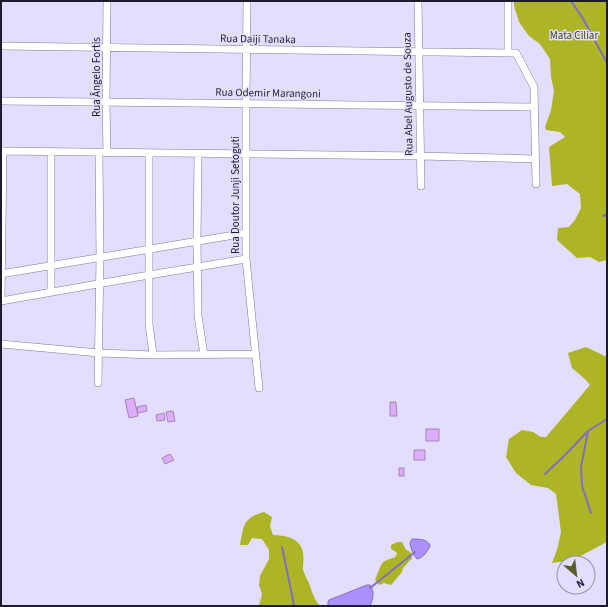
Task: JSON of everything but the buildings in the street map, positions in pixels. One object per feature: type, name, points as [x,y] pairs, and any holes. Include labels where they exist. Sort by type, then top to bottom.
[{"type":"street","name":"Rua Ângelo Fortis","points":[[107,153],[106,102],[108,1]]},
{"type":"street","name":"Rua Doutor Junji Setoguti","points":[[247,1],[246,259],[259,388]]},
{"type":"street","name":"Rua Abel Augusto de Souza","points":[[418,1],[421,186]]},
{"type":"street","points":[[508,1],[512,53],[534,87],[536,184]]},
{"type":"street","name":"Rua Daiji Tanaka","points":[[1,46],[512,53]]},
{"type":"street","name":"Rua Odemir Marangoni","points":[[1,101],[534,107]]},
{"type":"street","points":[[246,259],[1,301],[2,151],[149,154],[420,156],[535,159]]},
{"type":"street","points":[[51,152],[51,292]]},
{"type":"street","points":[[98,384],[100,258],[99,153]]},
{"type":"street","points":[[149,154],[149,324],[154,355]]},
{"type":"street","points":[[198,154],[198,316],[204,354]]},
{"type":"street","points":[[1,274],[246,233]]},
{"type":"street","points":[[1,344],[99,353],[154,355],[255,354]]},
{"type":"green space","name":"Mata Ciliar","points":[[514,1],[607,1],[607,260],[599,262],[590,257],[577,258],[557,240],[558,228],[569,227],[575,220],[581,208],[580,194],[567,184],[552,186],[549,147],[565,137],[560,132],[546,130],[545,127],[551,110],[554,91],[551,77],[550,59],[540,44],[529,36],[519,22]]},
{"type":"green space","points":[[586,347],[607,357],[607,540],[605,543],[582,555],[556,555],[556,562],[552,563],[561,532],[556,494],[548,488],[531,485],[516,473],[506,457],[509,439],[522,430],[533,432],[541,437],[546,437],[590,385],[572,368],[568,353]]},
{"type":"green space","points":[[264,512],[272,517],[270,526],[273,535],[292,538],[302,548],[303,571],[320,606],[259,606],[262,594],[259,585],[260,576],[269,559],[269,550],[262,539],[252,538],[248,545],[240,545],[245,524],[252,517]]},
{"type":"green space","points":[[397,542],[402,542],[406,550],[411,553],[412,559],[403,568],[402,572],[391,585],[384,583],[379,585],[375,580],[380,566],[383,562],[395,557],[397,554],[391,549],[391,545]]},
{"type":"shaded area","points":[[412,539],[420,539],[427,542],[430,546],[422,557],[417,559],[410,545]]},
{"type":"shaded area","points":[[367,585],[372,587],[373,592],[373,598],[370,606],[328,605],[329,600]]},
{"type":"waterway","points":[[571,1],[582,17],[607,63]]},
{"type":"waterway","points":[[603,216],[607,214]]},
{"type":"waterway","points":[[545,474],[588,431],[607,419]]},
{"type":"waterway","points":[[588,431],[581,467],[582,486],[591,513]]},
{"type":"waterway","points":[[282,547],[294,606]]},
{"type":"waterway","points":[[370,588],[415,552]]}]
